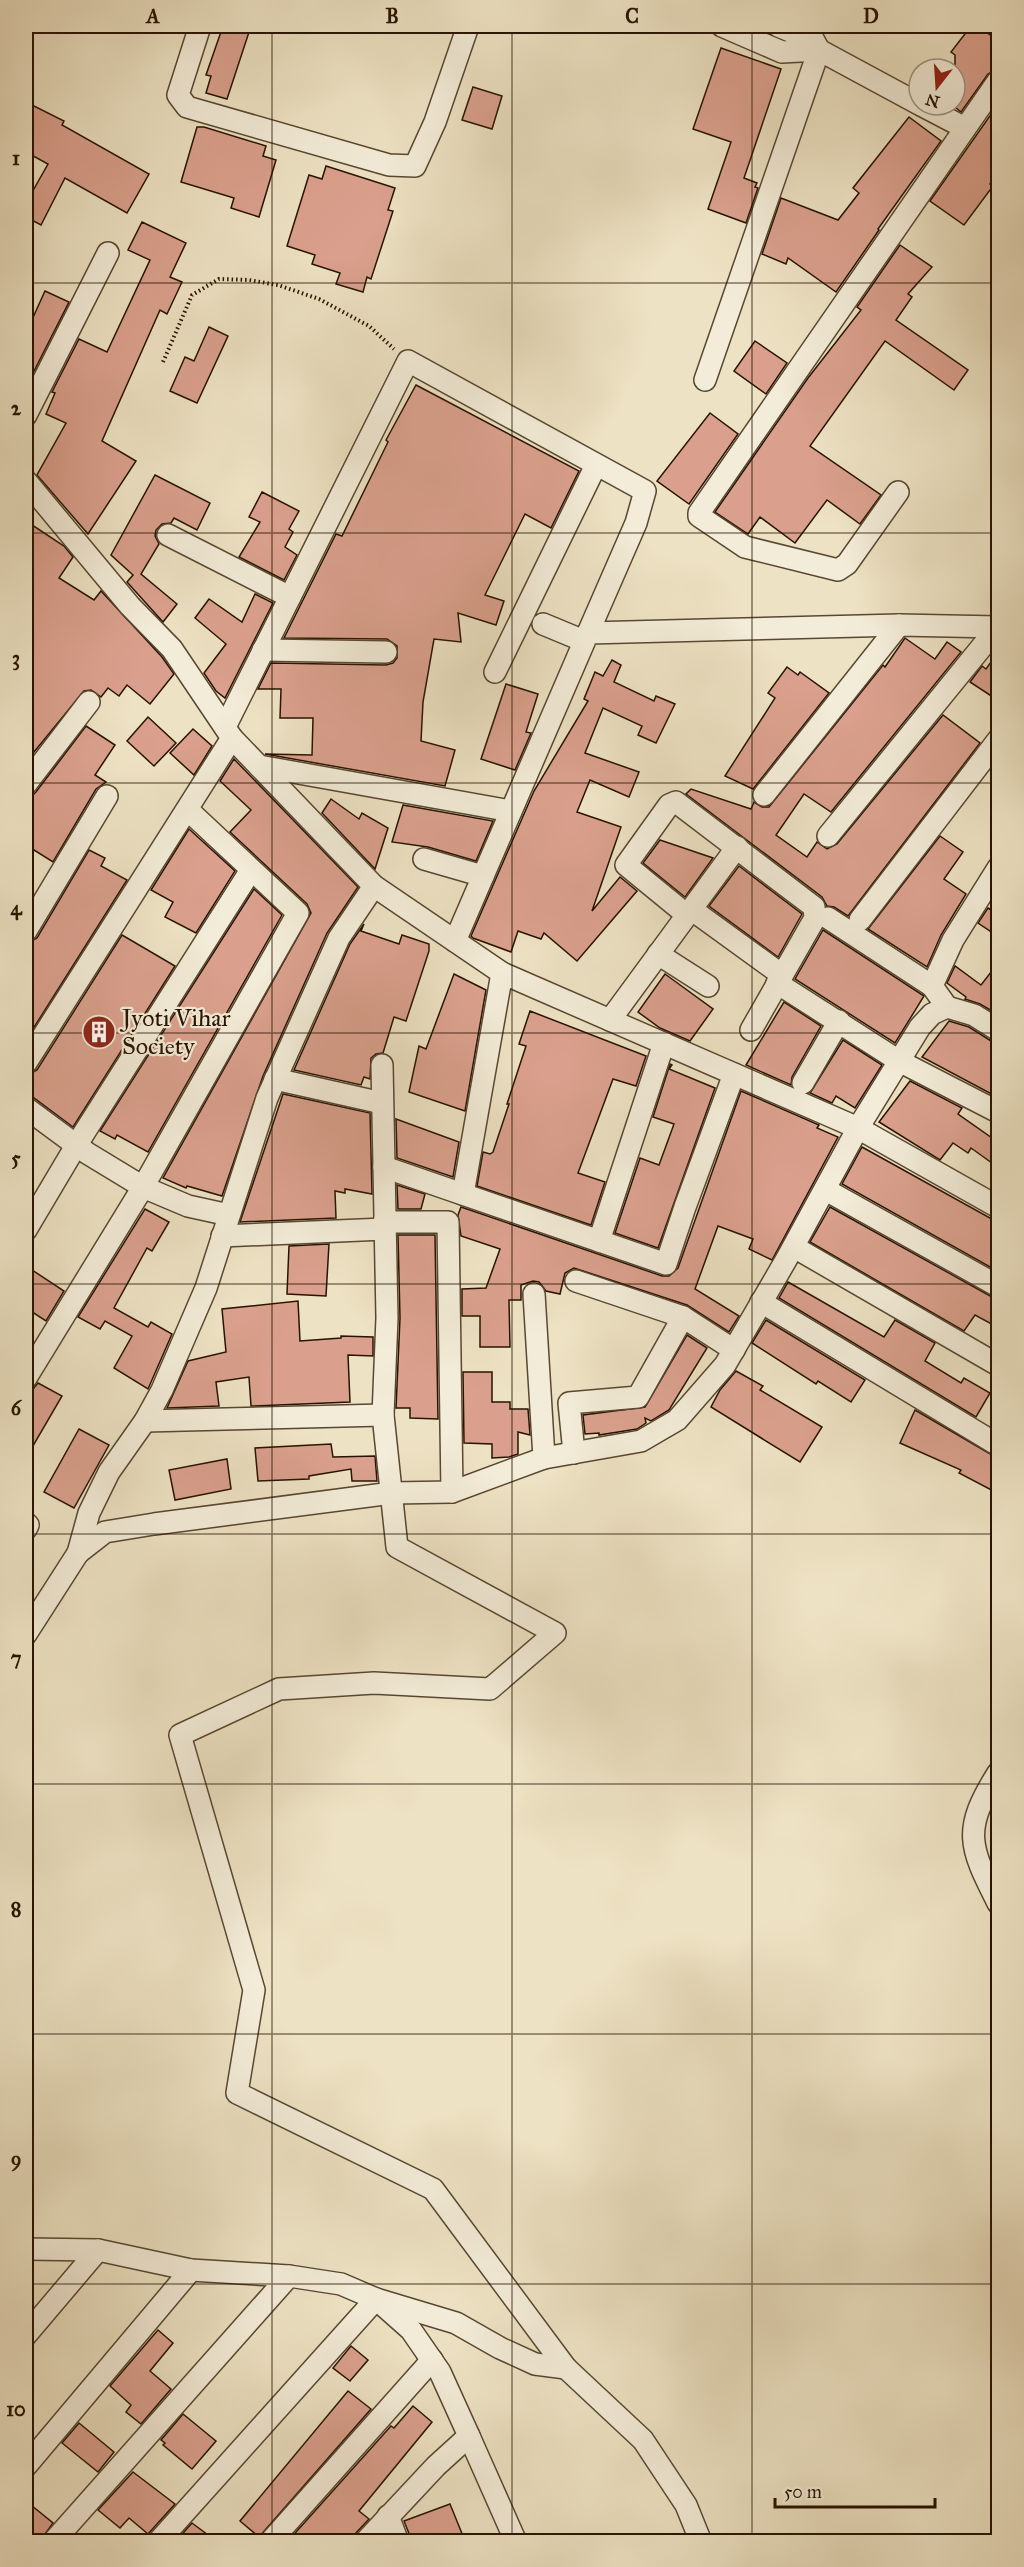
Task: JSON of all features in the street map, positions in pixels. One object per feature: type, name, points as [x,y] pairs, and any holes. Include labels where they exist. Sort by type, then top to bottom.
[{"type":"street","points":[[200,26],[178,95],[187,107],[388,165],[415,166],[435,122],[468,26]]},
{"type":"street","points":[[722,26],[782,52],[819,50]]},
{"type":"street","points":[[778,26],[907,97]]},
{"type":"street","points":[[705,380],[819,50],[806,26]]},
{"type":"street","points":[[898,492],[847,564],[838,570],[745,547],[699,516],[999,81]]},
{"type":"street","points":[[944,117],[965,128]]},
{"type":"street","points":[[26,415],[108,253]]},
{"type":"street","points":[[26,1062],[188,810],[229,733],[263,650],[408,361],[645,491],[636,523],[455,941]]},
{"type":"street","points":[[495,672],[596,465]]},
{"type":"street","points":[[26,481],[130,606],[172,649],[229,733],[374,886],[502,973],[858,1128],[999,1207]]},
{"type":"street","points":[[168,535],[290,597]]},
{"type":"street","points":[[543,624],[586,637],[899,625],[998,627]]},
{"type":"street","points":[[764,795],[899,625]]},
{"type":"street","points":[[828,836],[998,627]]},
{"type":"street","points":[[263,650],[386,652]]},
{"type":"street","points":[[26,784],[89,702]]},
{"type":"street","points":[[860,920],[999,740]]},
{"type":"street","points":[[259,766],[511,812]]},
{"type":"street","points":[[26,931],[107,796]]},
{"type":"street","points":[[751,1030],[780,979],[816,913],[814,908],[676,802],[669,805],[628,860],[628,867],[780,979],[839,1021],[899,1060],[999,1112]]},
{"type":"street","points":[[26,1378],[143,1187],[298,913],[188,810]]},
{"type":"street","points":[[610,1020],[737,847]]},
{"type":"street","points":[[424,859],[483,876]]},
{"type":"street","points":[[932,986],[953,940],[999,868]]},
{"type":"street","points":[[26,1230],[77,1144],[251,870]]},
{"type":"street","points":[[26,1634],[78,1553],[89,1514],[109,1472],[145,1421],[162,1390],[206,1288],[275,1079],[339,938],[374,886]]},
{"type":"street","points":[[828,918],[932,986],[947,1007],[974,1015],[999,1030]]},
{"type":"street","points":[[658,954],[708,986]]},
{"type":"street","points":[[463,1194],[502,973]]},
{"type":"street","points":[[78,1553],[105,1532],[154,1524],[392,1493],[452,1492],[544,1458],[641,1441],[677,1419],[712,1381],[734,1350],[794,1248],[858,1128],[920,1027],[932,1014],[947,1007]]},
{"type":"street","points":[[803,1083],[839,1021]]},
{"type":"street","points":[[599,1241],[664,1043]]},
{"type":"street","points":[[382,1065],[387,1318],[383,1415],[397,1547],[555,1633],[490,1689],[374,1683],[279,1689],[180,1735],[254,1990],[237,2093],[433,2189],[566,2368],[643,2440],[686,2505],[700,2541]]},
{"type":"street","points":[[384,1167],[666,1264],[735,1074]]},
{"type":"street","points":[[275,1079],[382,1103]]},
{"type":"street","points":[[26,1108],[87,1153],[143,1187],[188,1206],[229,1215]]},
{"type":"street","points":[[826,1190],[999,1286]]},
{"type":"street","points":[[222,1236],[448,1222],[452,1492]]},
{"type":"street","points":[[794,1248],[999,1365]]},
{"type":"street","points":[[576,1281],[683,1317],[734,1350]]},
{"type":"street","points":[[534,1294],[544,1458]]},
{"type":"street","points":[[761,1302],[999,1445]]},
{"type":"street","points":[[574,1453],[569,1403],[638,1397],[683,1317]]},
{"type":"street","points":[[145,1421],[383,1415]]},
{"type":"street","points":[[26,1523],[28,1525],[26,1529]]},
{"type":"street","points":[[999,1773],[981,1800],[973,1826],[975,1850],[999,1903]]},
{"type":"street","points":[[26,2250],[98,2250],[191,2270],[289,2277],[341,2284],[376,2299],[456,2323],[500,2348],[535,2364],[566,2368]]},
{"type":"street","points":[[26,2335],[98,2250]]},
{"type":"street","points":[[26,2466],[191,2270]]},
{"type":"street","points":[[53,2541],[289,2277]]},
{"type":"street","points":[[376,2299],[411,2330],[440,2372],[516,2541]]},
{"type":"street","points":[[158,2541],[376,2299]]},
{"type":"street","points":[[270,2541],[432,2360]]},
{"type":"street","points":[[365,2541],[435,2466],[469,2436]]},
{"type":"street","points":[[388,2516],[398,2541]]},
{"type":"path","points":[[163,362],[192,295],[219,279],[268,283],[319,299],[369,326],[408,361]]},
{"type":"building","points":[[223,26],[251,26],[227,99],[206,93],[211,76],[206,75]]},
{"type":"building","points":[[971,26],[977,26],[999,41],[999,68],[988,74],[967,104],[967,57],[955,57],[951,52]]},
{"type":"building","points":[[721,48],[781,69],[744,178],[757,183],[755,187],[758,188],[746,223],[708,209],[731,142],[693,129]]},
{"type":"building","points":[[473,87],[502,96],[492,129],[462,120]]},
{"type":"building","points":[[26,102],[64,121],[62,125],[149,174],[127,213],[65,178],[41,225],[26,217],[26,191],[31,194],[48,164],[26,152]]},
{"type":"building","points":[[999,103],[999,169],[990,184],[993,186],[964,225],[930,201]]},
{"type":"building","points":[[909,117],[941,141],[836,292],[788,258],[786,264],[762,254],[781,198],[838,220],[859,193],[853,188]]},
{"type":"building","points":[[197,127],[204,127],[266,146],[263,156],[276,160],[259,217],[231,208],[234,198],[181,182]]},
{"type":"building","points":[[326,166],[395,188],[388,210],[393,211],[371,279],[367,277],[363,292],[336,284],[340,273],[312,264],[315,255],[287,246],[309,175],[322,179]]},
{"type":"building","points":[[142,222],[186,243],[170,277],[182,282],[167,314],[160,310],[102,441],[136,461],[88,534],[37,475],[66,423],[46,414],[55,393],[52,392],[79,339],[107,352],[150,260],[128,250]]},
{"type":"building","points":[[900,245],[932,267],[908,294],[912,297],[896,320],[968,370],[954,390],[885,341],[810,446],[881,495],[860,524],[827,500],[795,543],[760,517],[748,534],[715,512],[808,378],[861,310],[857,307]]},
{"type":"building","points":[[45,291],[69,302],[29,381],[26,379],[26,333]]},
{"type":"building","points":[[209,327],[228,336],[197,403],[170,391],[185,357],[194,361]]},
{"type":"building","points":[[755,341],[787,363],[766,394],[734,371]]},
{"type":"building","points":[[416,385],[579,471],[551,528],[525,514],[485,595],[504,601],[496,625],[458,613],[461,642],[434,639],[423,702],[421,741],[455,750],[445,786],[265,754],[312,755],[313,718],[280,718],[281,689],[258,689],[271,663],[386,665],[393,663],[397,658],[397,646],[387,639],[284,638],[336,534],[342,536],[388,442],[386,440]]},
{"type":"building","points":[[710,413],[738,434],[689,504],[657,481]]},
{"type":"building","points":[[155,475],[210,503],[197,530],[174,518],[171,523],[162,524],[156,530],[155,536],[159,544],[141,574],[177,604],[163,622],[127,582],[133,575],[111,555]]},
{"type":"building","points":[[262,492],[299,511],[289,529],[293,532],[285,547],[297,555],[284,580],[239,557],[260,522],[249,517]]},
{"type":"building","points":[[26,521],[64,546],[73,557],[59,578],[94,600],[101,591],[162,657],[174,674],[150,704],[127,685],[119,696],[108,688],[101,697],[91,690],[84,691],[34,752],[26,747]]},
{"type":"building","points":[[255,594],[273,603],[225,698],[216,691],[204,673],[226,644],[195,618],[209,599],[242,622]]},
{"type":"building","points":[[905,638],[935,659],[947,642],[961,652],[831,812],[804,794],[776,835],[807,857],[817,842],[827,849],[837,844],[943,715],[980,743],[848,916],[834,907],[827,906],[822,897],[686,794],[691,789],[751,809],[754,802],[762,807],[769,807],[883,665],[885,667]]},
{"type":"building","points":[[999,651],[999,701],[970,682],[982,666],[986,669]]},
{"type":"building","points":[[612,660],[621,665],[614,682],[654,701],[656,696],[675,704],[656,743],[638,735],[642,726],[603,708],[585,753],[639,772],[629,797],[590,780],[577,812],[621,827],[592,911],[620,877],[637,891],[577,961],[544,933],[541,939],[518,931],[511,952],[473,938],[471,936],[534,791],[588,701],[584,699],[595,672],[603,676]]},
{"type":"building","points":[[787,667],[798,675],[800,672],[829,693],[753,789],[725,776],[775,698],[768,693]]},
{"type":"building","points":[[506,684],[538,694],[526,732],[531,733],[515,770],[481,759]]},
{"type":"building","points":[[148,717],[176,743],[154,766],[127,741]]},
{"type":"building","points":[[86,726],[115,745],[95,775],[106,782],[96,789],[53,862],[26,845],[26,801],[36,792]]},
{"type":"building","points":[[193,729],[212,746],[194,775],[170,753]]},
{"type":"building","points":[[234,759],[358,887],[327,933],[263,1076],[222,1196],[187,1186],[186,1188],[163,1178],[311,913],[307,904],[230,832],[251,810],[220,781]]},
{"type":"building","points":[[331,799],[359,819],[362,813],[388,828],[375,869],[322,813]]},
{"type":"building","points":[[403,805],[493,821],[476,861],[428,847],[392,842]]},
{"type":"building","points":[[189,829],[235,871],[196,933],[165,917],[173,902],[151,890]]},
{"type":"building","points":[[940,836],[963,852],[944,879],[966,894],[941,935],[927,967],[868,929]]},
{"type":"building","points":[[660,840],[713,858],[685,897],[643,863]]},
{"type":"building","points":[[89,850],[105,858],[101,866],[127,880],[26,1040],[26,944],[37,938]]},
{"type":"building","points":[[739,866],[802,914],[778,957],[709,906]]},
{"type":"building","points":[[254,889],[282,915],[148,1152],[117,1135],[115,1139],[100,1131]]},
{"type":"building","points":[[988,908],[999,915],[999,937],[978,923]]},
{"type":"building","points":[[364,924],[361,931],[399,944],[402,935],[429,944],[429,951],[406,1021],[394,1017],[383,1053],[371,1058],[370,1079],[364,1077],[361,1085],[294,1070],[350,944]]},
{"type":"building","points":[[823,930],[924,996],[895,1043],[795,979]]},
{"type":"building","name":"Jyoti Vihar Society","points":[[122,935],[175,966],[73,1127],[34,1098],[26,1096],[26,1076],[37,1070]]},
{"type":"building","points":[[999,962],[999,1015],[980,1004],[965,999],[966,997],[947,983],[955,966],[981,985]]},
{"type":"building","points":[[454,974],[486,990],[465,1111],[409,1092],[419,1046],[426,1049]]},
{"type":"building","points":[[665,974],[713,1009],[690,1041],[660,1028],[638,1012]]},
{"type":"building","points":[[784,1002],[821,1026],[792,1077],[791,1085],[746,1065]]},
{"type":"building","points":[[530,1011],[646,1056],[636,1086],[613,1079],[578,1173],[605,1182],[591,1225],[477,1186],[483,1152],[490,1154],[493,1152],[509,1104],[507,1104],[526,1046],[519,1044]]},
{"type":"building","points":[[949,1021],[969,1027],[991,1041],[999,1043],[999,1098],[922,1057]]},
{"type":"building","points":[[843,1040],[882,1065],[855,1108],[836,1096],[832,1103],[810,1093]]},
{"type":"building","points":[[670,1064],[672,1065],[669,1069],[715,1088],[658,1248],[615,1233],[640,1158],[659,1165],[674,1124],[653,1117]]},
{"type":"building","points":[[910,1081],[962,1108],[958,1114],[999,1143],[999,1168],[971,1148],[968,1153],[953,1143],[940,1160],[879,1122]]},
{"type":"building","points":[[741,1091],[819,1125],[817,1128],[838,1137],[772,1260],[749,1249],[753,1239],[718,1226],[695,1289],[739,1316],[729,1332],[687,1305],[574,1268],[565,1273],[560,1294],[546,1291],[539,1282],[533,1281],[521,1285],[521,1300],[509,1300],[510,1347],[480,1347],[480,1316],[462,1316],[462,1289],[486,1288],[500,1249],[461,1236],[458,1215],[461,1207],[662,1276],[669,1276],[678,1268]]},
{"type":"building","points":[[283,1094],[370,1113],[372,1194],[345,1189],[345,1193],[335,1191],[336,1218],[240,1222]]},
{"type":"building","points":[[396,1119],[459,1142],[453,1177],[397,1158]]},
{"type":"building","points":[[862,1147],[999,1223],[999,1272],[842,1184]]},
{"type":"building","points":[[397,1185],[425,1194],[421,1209],[398,1209]]},
{"type":"building","points":[[830,1207],[999,1299],[999,1328],[975,1315],[964,1331],[810,1242]]},
{"type":"building","points":[[145,1209],[169,1222],[152,1251],[147,1248],[114,1308],[148,1327],[151,1322],[172,1334],[148,1389],[114,1368],[132,1336],[105,1321],[100,1329],[78,1317]]},
{"type":"building","points":[[398,1235],[435,1235],[438,1419],[410,1418],[410,1408],[396,1408],[400,1318]]},
{"type":"building","points":[[329,1244],[326,1296],[287,1294],[289,1246]]},
{"type":"building","points":[[26,1266],[64,1291],[46,1321],[26,1308]]},
{"type":"building","points":[[788,1282],[884,1337],[895,1320],[935,1343],[925,1361],[961,1383],[964,1378],[990,1393],[976,1417],[779,1298]]},
{"type":"building","points":[[298,1301],[300,1341],[341,1338],[341,1336],[373,1337],[373,1356],[348,1355],[350,1402],[251,1406],[249,1377],[216,1382],[219,1406],[167,1408],[188,1361],[226,1352],[222,1309]]},
{"type":"building","points":[[766,1320],[865,1380],[851,1402],[818,1381],[816,1384],[752,1343]]},
{"type":"building","points":[[687,1335],[707,1348],[669,1410],[651,1421],[645,1418],[646,1423],[637,1429],[599,1435],[599,1433],[585,1434],[583,1415],[645,1407]]},
{"type":"building","points":[[736,1371],[763,1386],[760,1390],[822,1427],[800,1462],[711,1407],[720,1390]]},
{"type":"building","points":[[463,1372],[492,1372],[492,1402],[510,1402],[510,1409],[528,1409],[530,1435],[518,1432],[518,1454],[492,1458],[492,1444],[464,1443]]},
{"type":"building","points":[[38,1383],[62,1396],[26,1458],[26,1391],[33,1389]]},
{"type":"building","points":[[915,1410],[999,1459],[999,1494],[959,1473],[961,1470],[900,1443]]},
{"type":"building","points":[[79,1429],[109,1445],[74,1508],[44,1492]]},
{"type":"building","points":[[331,1444],[333,1457],[375,1456],[377,1481],[352,1481],[351,1469],[309,1476],[309,1479],[258,1481],[255,1448]]},
{"type":"building","points":[[227,1459],[231,1489],[175,1500],[169,1470]]},
{"type":"building","points":[[158,2330],[173,2343],[150,2371],[171,2389],[141,2424],[126,2412],[131,2405],[110,2386]]},
{"type":"building","points":[[351,2346],[368,2360],[350,2381],[333,2368]]},
{"type":"building","points":[[348,2391],[371,2409],[259,2537],[240,2521]]},
{"type":"building","points":[[413,2406],[432,2422],[359,2511],[369,2519],[356,2533],[353,2541],[288,2541],[391,2426],[394,2428]]},
{"type":"building","points":[[183,2414],[216,2441],[192,2469],[163,2445],[165,2443],[161,2440]]},
{"type":"building","points":[[79,2423],[114,2452],[98,2472],[62,2443]]},
{"type":"building","points":[[133,2472],[175,2504],[148,2534],[129,2518],[120,2528],[98,2510]]},
{"type":"building","points":[[26,2501],[53,2523],[40,2541],[26,2541]]},
{"type":"building","points":[[450,2504],[465,2541],[412,2541],[404,2521]]},
{"type":"building","points":[[192,2523],[216,2541],[176,2541]]},
{"type":"place","name":"Jyoti Vihar Society","points":[[99,1032]]}]
